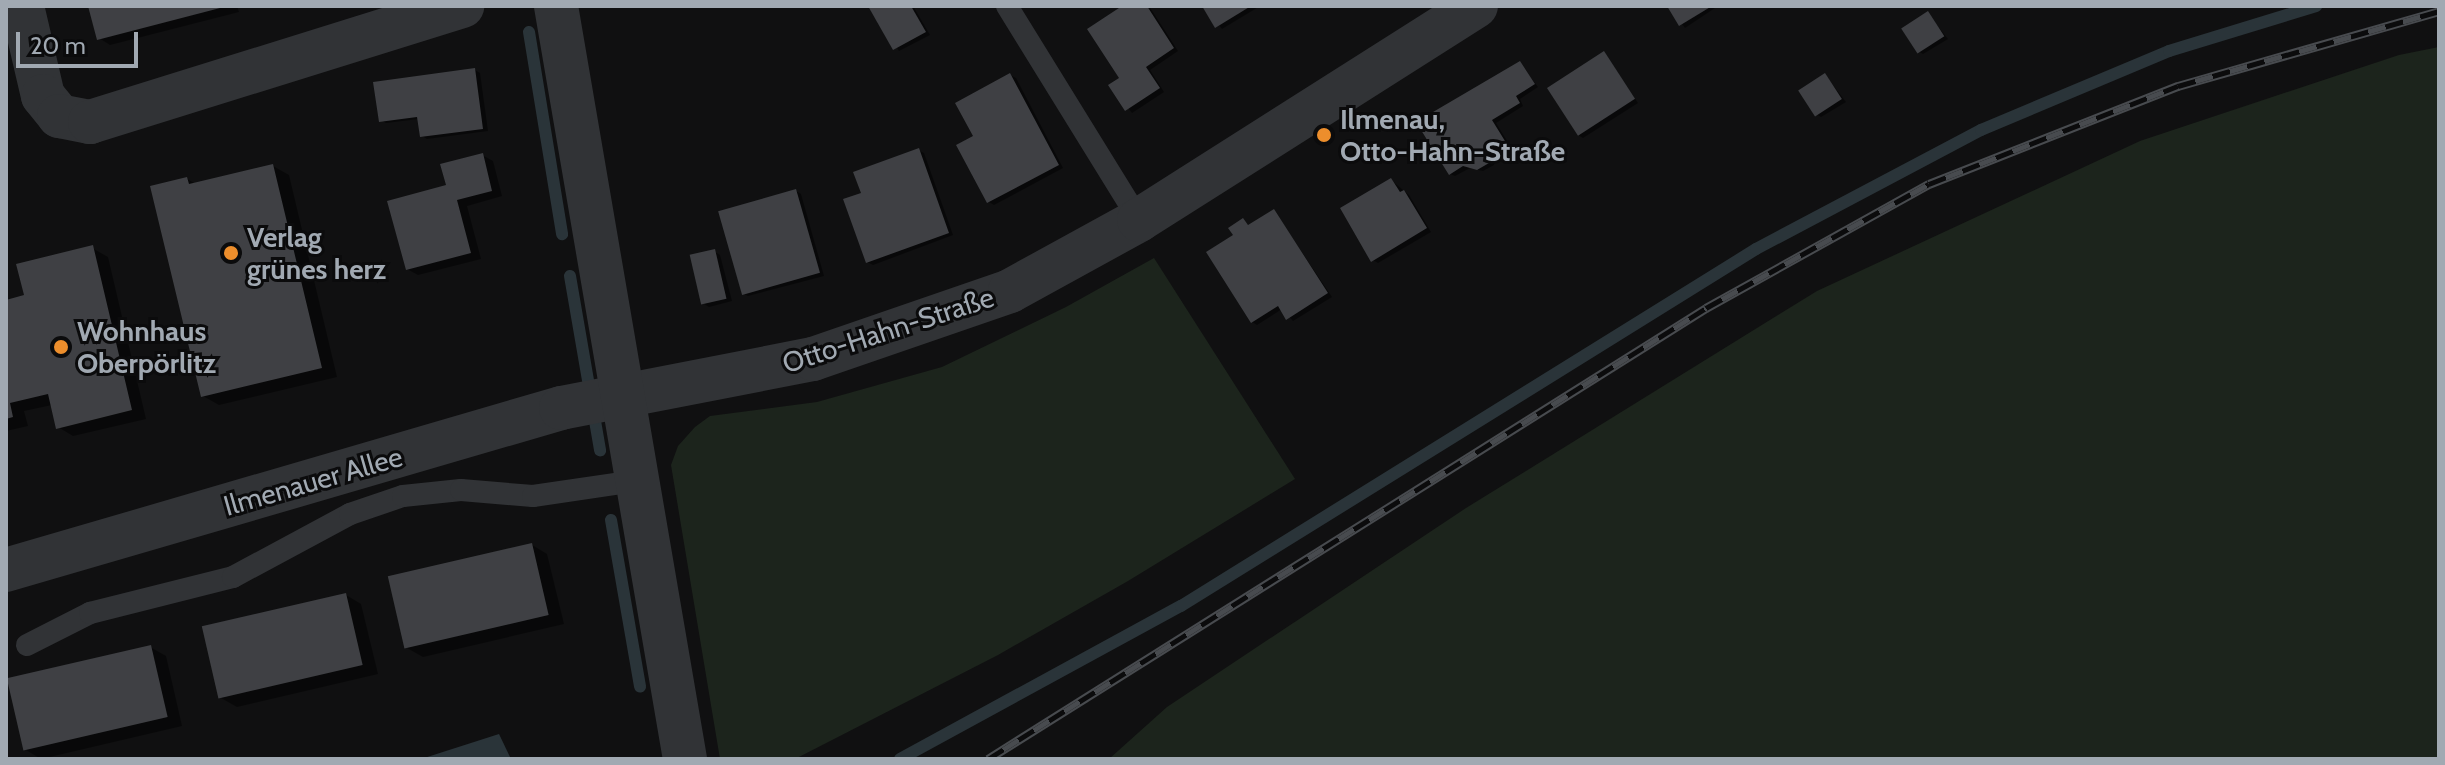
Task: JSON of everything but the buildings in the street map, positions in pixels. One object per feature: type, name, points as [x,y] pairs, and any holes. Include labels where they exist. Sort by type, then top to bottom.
[{"type":"street","points":[[22,6],[43,96],[59,116],[90,122],[462,6]]},
{"type":"street","points":[[556,6],[685,759]]},
{"type":"street","name":"Otto-Hahn-Straße","points":[[621,395],[827,354],[1010,291],[1139,220],[1476,6]]},
{"type":"street","name":"Ilmenauer Allee","points":[[6,570],[561,408],[621,395]]},
{"type":"lane","points":[[1007,6],[1139,220]]},
{"type":"lane","points":[[27,645],[90,613],[233,577],[350,514],[403,496],[461,490],[533,496],[636,481]]},
{"type":"shaded area","points":[[2439,47],[2439,759],[1109,759],[1167,707],[1466,508],[1817,291],[2140,141],[2399,55]]},
{"type":"shaded area","points":[[1154,258],[1295,479],[1128,581],[998,655],[795,759],[720,759],[671,465],[678,446],[710,416],[817,402],[942,367],[1066,307]]},
{"type":"shaded area","points":[[499,734],[511,759],[421,759]]},
{"type":"waterway","points":[[900,759],[1181,606],[1756,249],[1981,130],[2169,51],[2316,6]]},
{"type":"waterway","points":[[529,32],[562,234]]},
{"type":"waterway","points":[[570,276],[600,450]]},
{"type":"waterway","points":[[611,520],[640,686]]},
{"type":"railway","points":[[988,759],[1706,308],[1929,184],[2178,86],[2439,11]]},
{"type":"place","name":"Ilmenau, Otto-Hahn-Straße","points":[[1324,135]]},
{"type":"place","name":"Verlag grünes herz","points":[[231,253]]},
{"type":"place","name":"Wohnhaus Oberpörlitz","points":[[61,347]]}]
